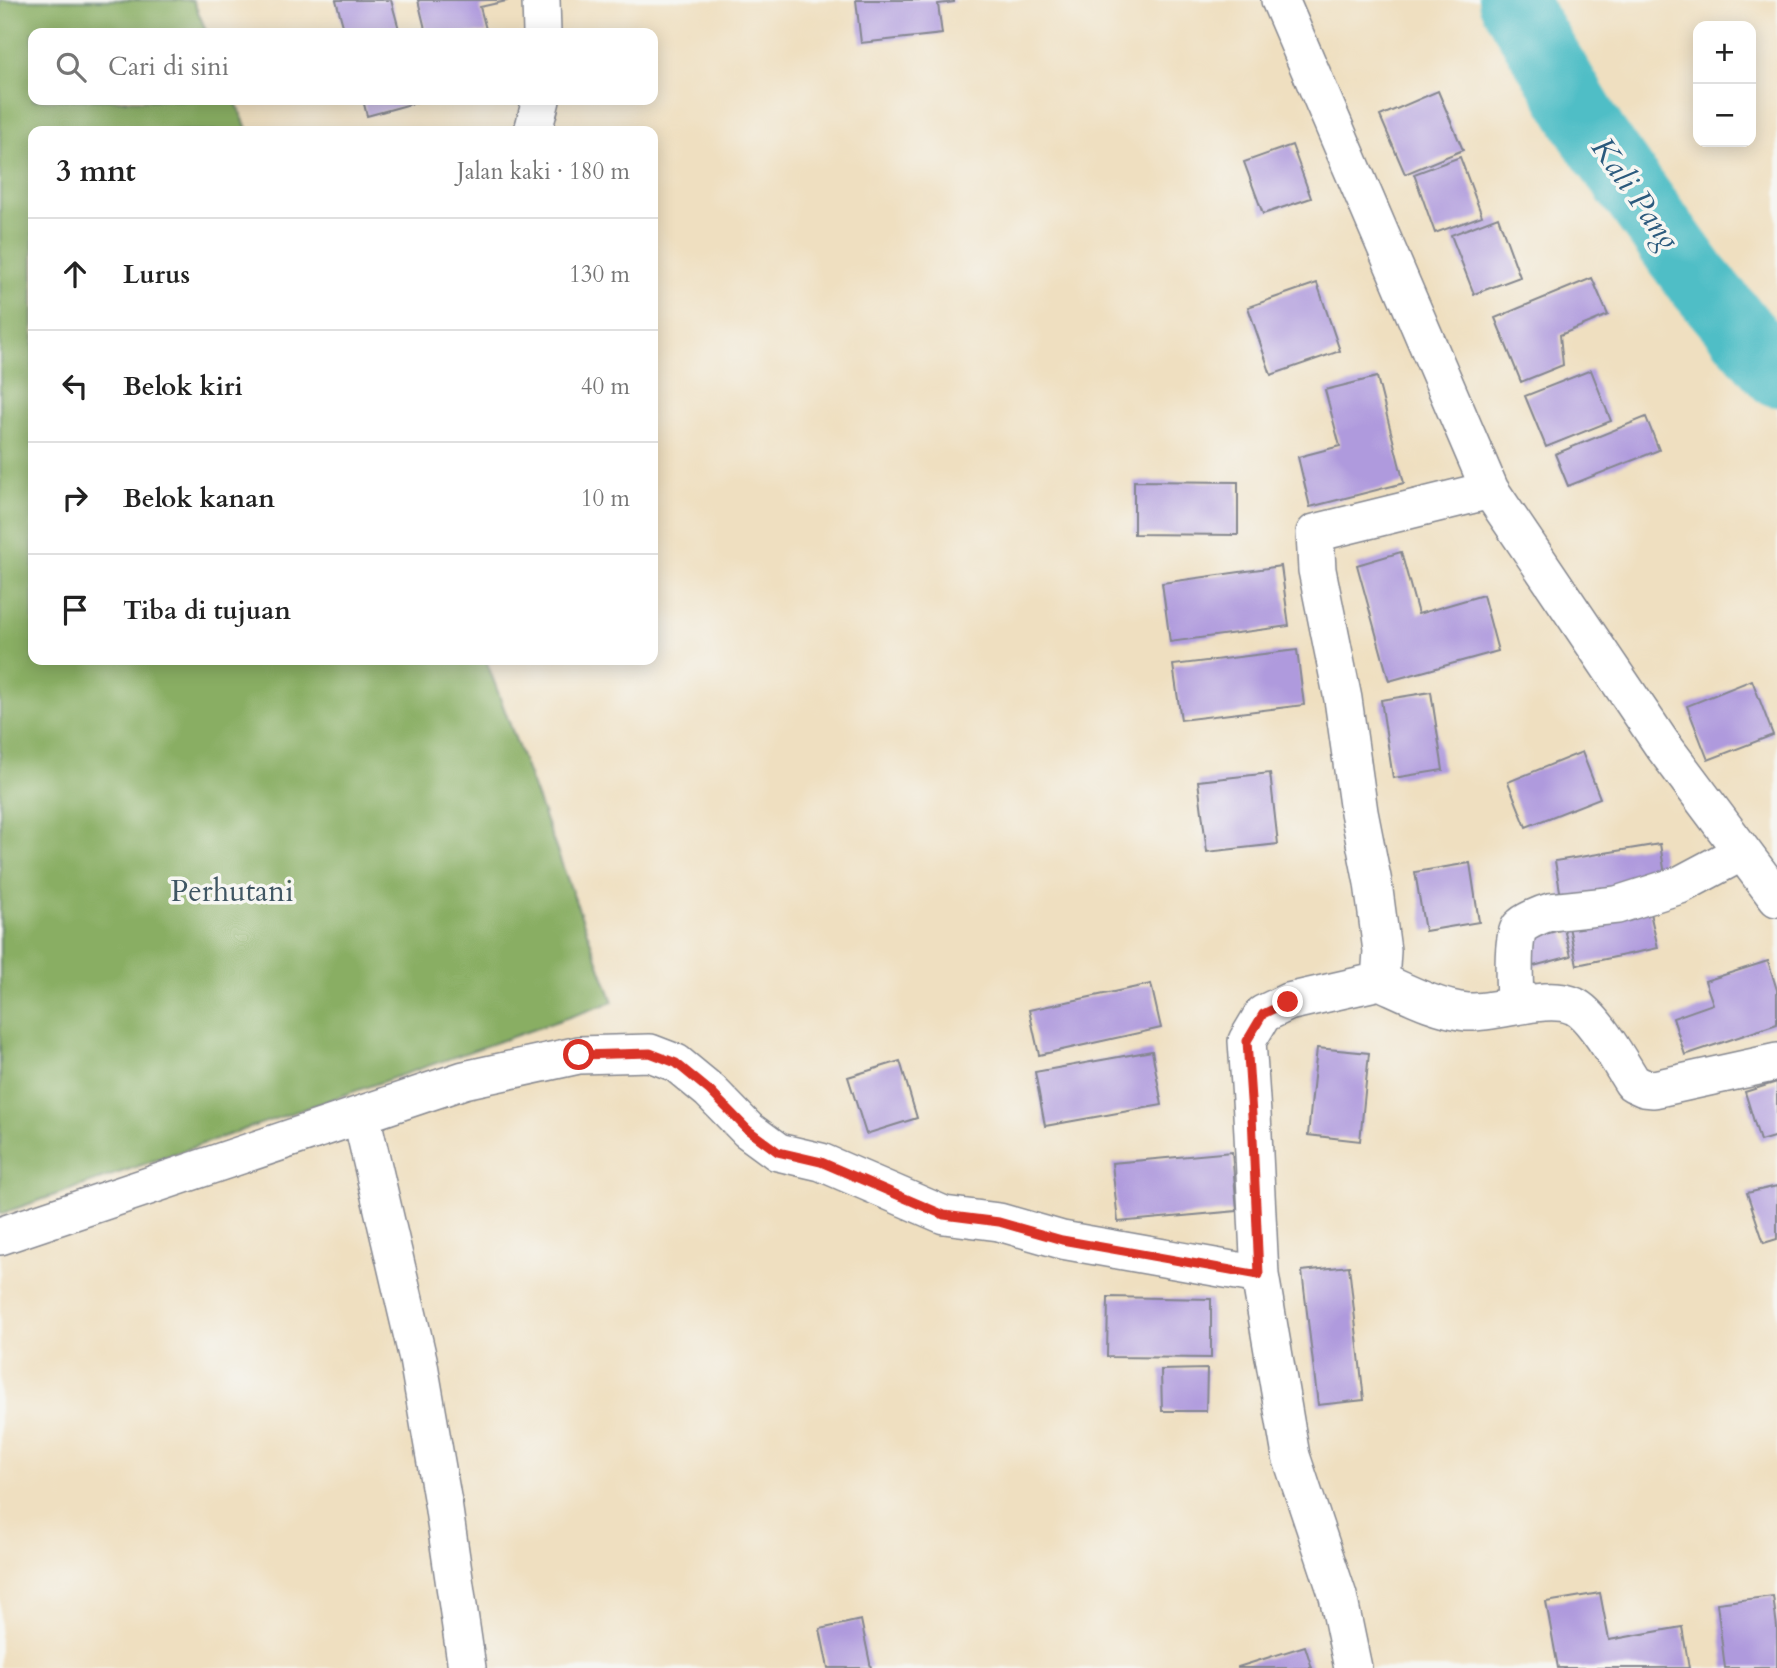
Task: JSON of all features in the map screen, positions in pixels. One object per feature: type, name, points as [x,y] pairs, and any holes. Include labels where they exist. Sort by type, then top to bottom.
[{"type":"street","points":[[541,0],[542,28]]},
{"type":"street","points":[[1280,0],[1490,489],[1661,743],[1777,898]]},
{"type":"street","points":[[534,126],[540,105]]},
{"type":"street","points":[[1380,981],[1382,951],[1373,883],[1359,812],[1343,699],[1317,570],[1315,533],[1490,489]]},
{"type":"street","points":[[1514,1006],[1514,937],[1520,926],[1542,914],[1618,905],[1680,885],[1742,852]]},
{"type":"street","points":[[1353,1668],[1338,1596],[1292,1456],[1259,1275],[1247,1041],[1263,1014],[1288,1002],[1380,981],[1423,1001],[1468,1012],[1556,1001],[1575,1006],[1592,1022],[1633,1083],[1644,1088],[1654,1089],[1777,1062]]},
{"type":"street","points":[[0,1236],[464,1080],[579,1055],[650,1053],[676,1063],[710,1091],[748,1130],[778,1152],[821,1162],[944,1215],[999,1222],[1062,1240],[1259,1275]]},
{"type":"street","points":[[361,1115],[418,1359],[443,1503],[467,1668]]},
{"type":"green space","name":"Perhutani","points":[[0,0],[193,0],[205,28],[28,28],[28,105],[237,105],[246,126],[28,126],[28,665],[488,665],[613,1002],[0,1214]]},
{"type":"building","points":[[336,0],[391,0],[399,28],[344,28]]},
{"type":"building","points":[[418,0],[507,0],[480,7],[486,28],[425,28]]},
{"type":"building","points":[[856,0],[954,2],[938,4],[942,34],[861,43]]},
{"type":"building","points":[[1438,91],[1463,150],[1405,174],[1380,116]]},
{"type":"building","points":[[364,105],[407,105],[367,116]]},
{"type":"building","points":[[1292,145],[1311,198],[1263,214],[1244,162]]},
{"type":"building","points":[[1460,157],[1482,216],[1435,233],[1414,174]]},
{"type":"building","points":[[1498,217],[1520,277],[1474,294],[1451,235]]},
{"type":"building","points":[[1592,278],[1608,315],[1560,335],[1563,365],[1521,382],[1495,318]]},
{"type":"building","points":[[1317,283],[1340,351],[1271,375],[1248,307]]},
{"type":"building","points":[[1591,370],[1611,421],[1546,447],[1525,396]]},
{"type":"building","points":[[1377,377],[1404,483],[1310,507],[1298,457],[1340,446],[1325,390]]},
{"type":"building","points":[[1646,417],[1659,450],[1568,486],[1555,454]]},
{"type":"building","points":[[1134,481],[1238,482],[1238,535],[1134,534]]},
{"type":"building","points":[[1401,552],[1418,614],[1483,595],[1498,651],[1389,681],[1357,565]]},
{"type":"building","points":[[1281,566],[1289,626],[1170,642],[1162,583]]},
{"type":"building","points":[[1297,650],[1304,705],[1181,720],[1173,665]]},
{"type":"building","points":[[1752,680],[1773,735],[1708,760],[1687,706]]},
{"type":"building","points":[[1431,692],[1443,770],[1393,778],[1381,700]]},
{"type":"building","points":[[1582,752],[1600,798],[1526,827],[1508,782]]},
{"type":"building","points":[[1270,773],[1278,844],[1207,852],[1198,781]]},
{"type":"building","points":[[1660,844],[1667,887],[1562,903],[1555,861]]},
{"type":"building","points":[[1470,863],[1479,922],[1425,931],[1415,872]]},
{"type":"building","points":[[1648,904],[1658,948],[1577,965],[1568,922]]},
{"type":"building","points":[[1564,929],[1571,956],[1526,968],[1519,941]]},
{"type":"building","points":[[1768,961],[1777,990],[1777,1024],[1685,1055],[1673,1018],[1713,1004],[1705,981]]},
{"type":"building","points":[[1151,984],[1161,1028],[1039,1055],[1029,1010]]},
{"type":"building","points":[[1317,1048],[1369,1053],[1360,1141],[1308,1135]]},
{"type":"building","points":[[1152,1051],[1162,1105],[1045,1126],[1035,1072]]},
{"type":"building","points":[[900,1061],[917,1118],[866,1134],[848,1077]]},
{"type":"building","points":[[1777,1082],[1777,1136],[1760,1141],[1745,1092]]},
{"type":"building","points":[[1232,1152],[1237,1211],[1118,1222],[1112,1163]]},
{"type":"building","points":[[1777,1186],[1777,1239],[1764,1243],[1747,1193]]},
{"type":"building","points":[[1349,1266],[1364,1400],[1318,1405],[1302,1271]]},
{"type":"building","points":[[1108,1297],[1211,1299],[1211,1358],[1107,1357]]},
{"type":"building","points":[[1207,1369],[1206,1411],[1162,1411],[1161,1370]]},
{"type":"building","points":[[1600,1593],[1609,1640],[1682,1627],[1689,1668],[1558,1668],[1546,1602]]},
{"type":"building","points":[[1773,1596],[1777,1627],[1777,1668],[1725,1668],[1717,1603]]},
{"type":"building","points":[[861,1620],[871,1668],[828,1668],[820,1629]]},
{"type":"building","points":[[1305,1646],[1312,1668],[1238,1668],[1238,1667]]},
{"type":"waterway","name":"Kali Pang","points":[[1512,0],[1595,138],[1696,278],[1777,373]]},
{"type":"route","points":[[579,1055],[650,1053],[676,1063],[710,1091],[748,1130],[778,1152],[821,1162],[944,1215],[999,1222],[1062,1240],[1259,1275],[1247,1041],[1263,1014],[1288,1002]]}]
